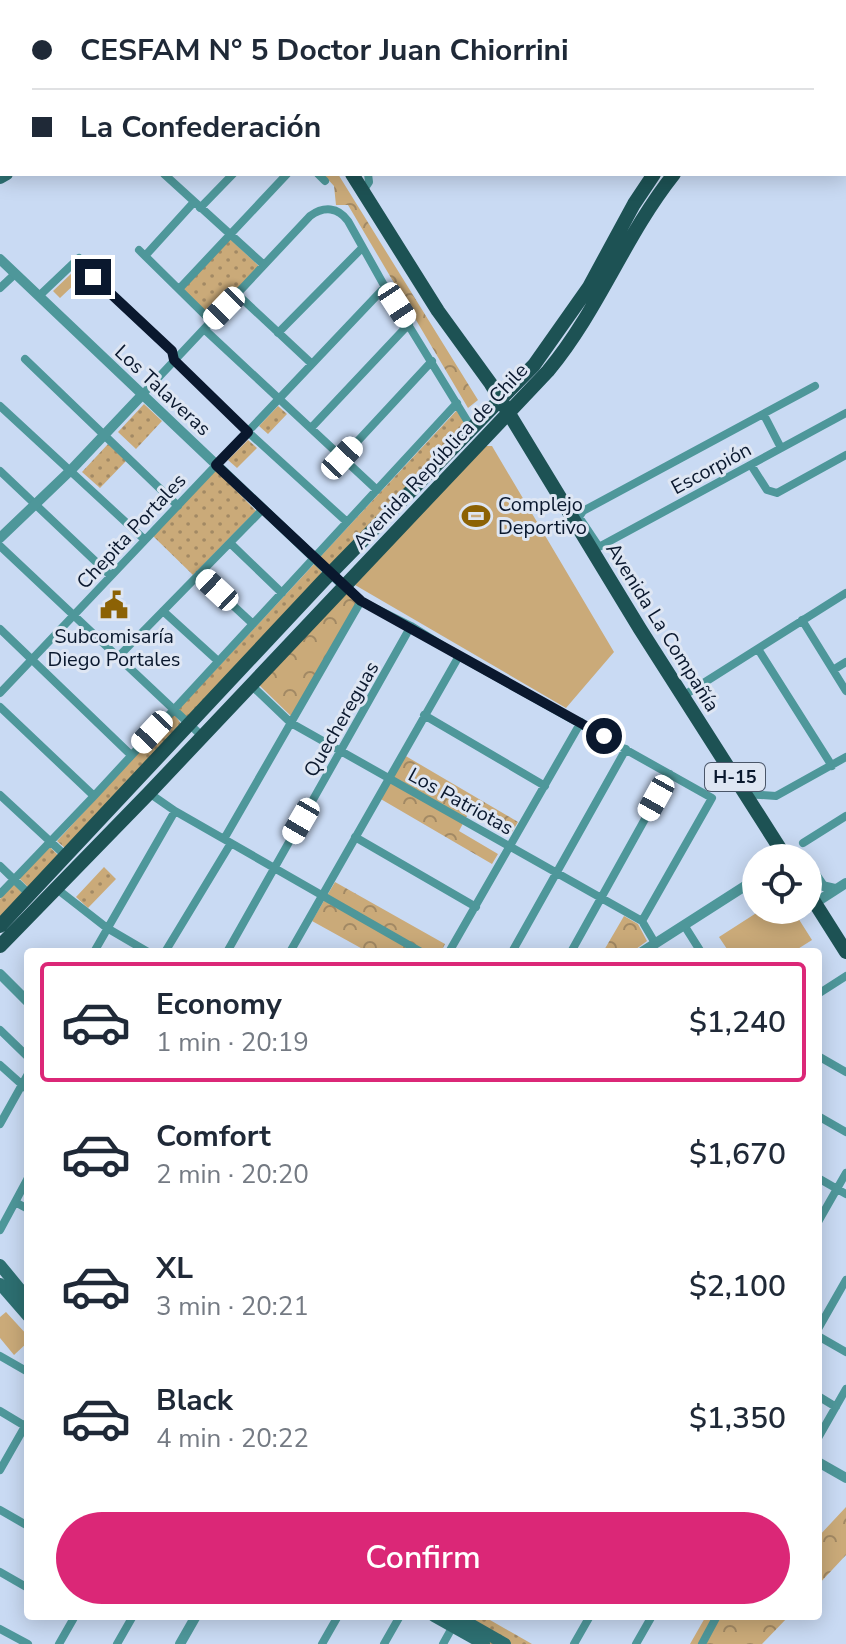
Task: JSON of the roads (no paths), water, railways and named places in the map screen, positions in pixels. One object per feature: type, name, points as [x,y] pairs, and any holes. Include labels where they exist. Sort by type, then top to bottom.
[{"type":"main road","name":"Avenida La Compañía","points":[[353,176],[438,311],[509,412],[778,844]]},
{"type":"main road","name":"Avenida República de Chile","points":[[0,926],[330,574],[534,365],[566,323],[653,176]]},
{"type":"main road","name":"Avenida República de Chile","points":[[0,946],[203,737],[573,340],[644,213],[672,176]]},
{"type":"main road","points":[[822,914],[846,952]]},
{"type":"main road","points":[[0,1265],[24,1294]]},
{"type":"main road","points":[[0,1284],[24,1311]]},
{"type":"main road","points":[[454,1621],[484,1644]]},
{"type":"main road","points":[[454,1621],[505,1644]]},
{"type":"street","points":[[166,176],[264,265]]},
{"type":"street","points":[[211,321],[142,253],[231,176]]},
{"type":"street","points":[[179,289],[285,176]]},
{"type":"street","points":[[363,191],[369,182],[368,176]]},
{"type":"street","points":[[0,538],[71,470],[319,209],[342,213],[471,427]]},
{"type":"street","points":[[278,333],[362,248]]},
{"type":"street","points":[[39,296],[79,258]]},
{"type":"street","name":"Los Talaveras","points":[[0,259],[361,601],[411,626],[712,798],[642,921]]},
{"type":"street","points":[[0,288],[15,274]]},
{"type":"street","points":[[93,277],[172,351],[174,360],[248,432],[347,522]]},
{"type":"street","name":"Chepita Portales","points":[[0,693],[385,287]]},
{"type":"street","points":[[237,294],[312,364]]},
{"type":"street","points":[[311,428],[409,324]]},
{"type":"street","points":[[204,329],[377,490]]},
{"type":"street","points":[[25,359],[178,506]]},
{"type":"street","points":[[342,458],[432,361]]},
{"type":"street","points":[[596,550],[579,517],[583,511],[815,386]]},
{"type":"street","points":[[0,894],[457,403]]},
{"type":"street","points":[[0,406],[145,540]]},
{"type":"street","name":"Escorpión","points":[[596,550],[846,413]]},
{"type":"street","points":[[764,415],[781,448]]},
{"type":"street","points":[[751,465],[767,490],[777,493],[846,455]]},
{"type":"street","points":[[0,471],[111,576]]},
{"type":"street","points":[[118,657],[263,509]]},
{"type":"street","points":[[230,543],[282,593]]},
{"type":"street","points":[[0,546],[203,737]]},
{"type":"street","points":[[199,574],[253,624]]},
{"type":"street","points":[[683,696],[846,593]]},
{"type":"street","points":[[167,948],[361,601]]},
{"type":"street","points":[[163,611],[218,661]]},
{"type":"street","points":[[802,620],[846,691]]},
{"type":"street","name":"Quechereguas","points":[[229,948],[411,626]]},
{"type":"street","points":[[0,629],[131,755]]},
{"type":"street","points":[[758,649],[832,766]]},
{"type":"street","points":[[292,948],[459,656]]},
{"type":"street","points":[[833,670],[846,662]]},
{"type":"street","name":"Los Patriotas","points":[[251,685],[291,723],[642,921],[655,943]]},
{"type":"street","points":[[0,707],[94,796]]},
{"type":"street","points":[[424,715],[545,786]]},
{"type":"street","points":[[451,948],[581,722]]},
{"type":"street","points":[[514,948],[626,749]]},
{"type":"street","points":[[745,794],[776,796],[846,757]]},
{"type":"street","points":[[573,948],[670,774]]},
{"type":"street","points":[[149,793],[175,811],[414,948]]},
{"type":"street","points":[[0,795],[78,867]]},
{"type":"street","points":[[96,948],[175,811]]},
{"type":"street","points":[[803,843],[846,816]]},
{"type":"street","points":[[355,837],[476,907]]},
{"type":"street","points":[[0,866],[29,894]]},
{"type":"street","points":[[822,893],[841,886]]},
{"type":"street","points":[[648,948],[742,888]]},
{"type":"street","points":[[57,889],[107,928],[141,948]]},
{"type":"street","points":[[684,925],[698,948]]},
{"type":"street","points":[[0,974],[24,998]]},
{"type":"street","points":[[822,991],[846,976]]},
{"type":"street","points":[[0,1031],[24,1053]]},
{"type":"street","points":[[822,1058],[846,1072]]},
{"type":"street","points":[[0,1065],[24,1088],[0,1124]]},
{"type":"street","points":[[0,1099],[11,1104]]},
{"type":"street","points":[[822,1118],[846,1132]]},
{"type":"street","points":[[822,1217],[842,1191],[846,1173]]},
{"type":"street","points":[[822,1180],[842,1191]]},
{"type":"street","points":[[0,1230],[24,1185]]},
{"type":"street","points":[[15,1202],[24,1207]]},
{"type":"street","points":[[822,1322],[846,1280]]},
{"type":"street","points":[[822,1338],[846,1352]]},
{"type":"street","points":[[0,1356],[24,1370]]},
{"type":"street","points":[[822,1431],[846,1389]]},
{"type":"street","points":[[822,1398],[836,1407]]},
{"type":"street","points":[[0,1411],[24,1422]]},
{"type":"street","points":[[1,1467],[24,1427]]},
{"type":"street","points":[[822,1464],[846,1478]]},
{"type":"street","points":[[0,1510],[24,1524]]},
{"type":"street","points":[[0,1572],[24,1586]]},
{"type":"street","points":[[59,1644],[73,1620]]},
{"type":"street","points":[[117,1644],[131,1620]]},
{"type":"street","points":[[180,1644],[191,1620]]},
{"type":"street","points":[[322,1644],[336,1620]]},
{"type":"street","points":[[384,1644],[398,1620]]},
{"type":"street","points":[[574,1644],[585,1620]]},
{"type":"street","points":[[636,1644],[650,1620]]},
{"type":"street","points":[[702,1644],[715,1620]]},
{"type":"street","points":[[443,1644],[454,1621]]},
{"type":"street","points":[[0,1629],[24,1643]]},
{"type":"place","name":"Complejo Deportivo","points":[[476,516]]},
{"type":"place","name":"Subcomisaría Diego Portales","points":[[114,605]]}]
